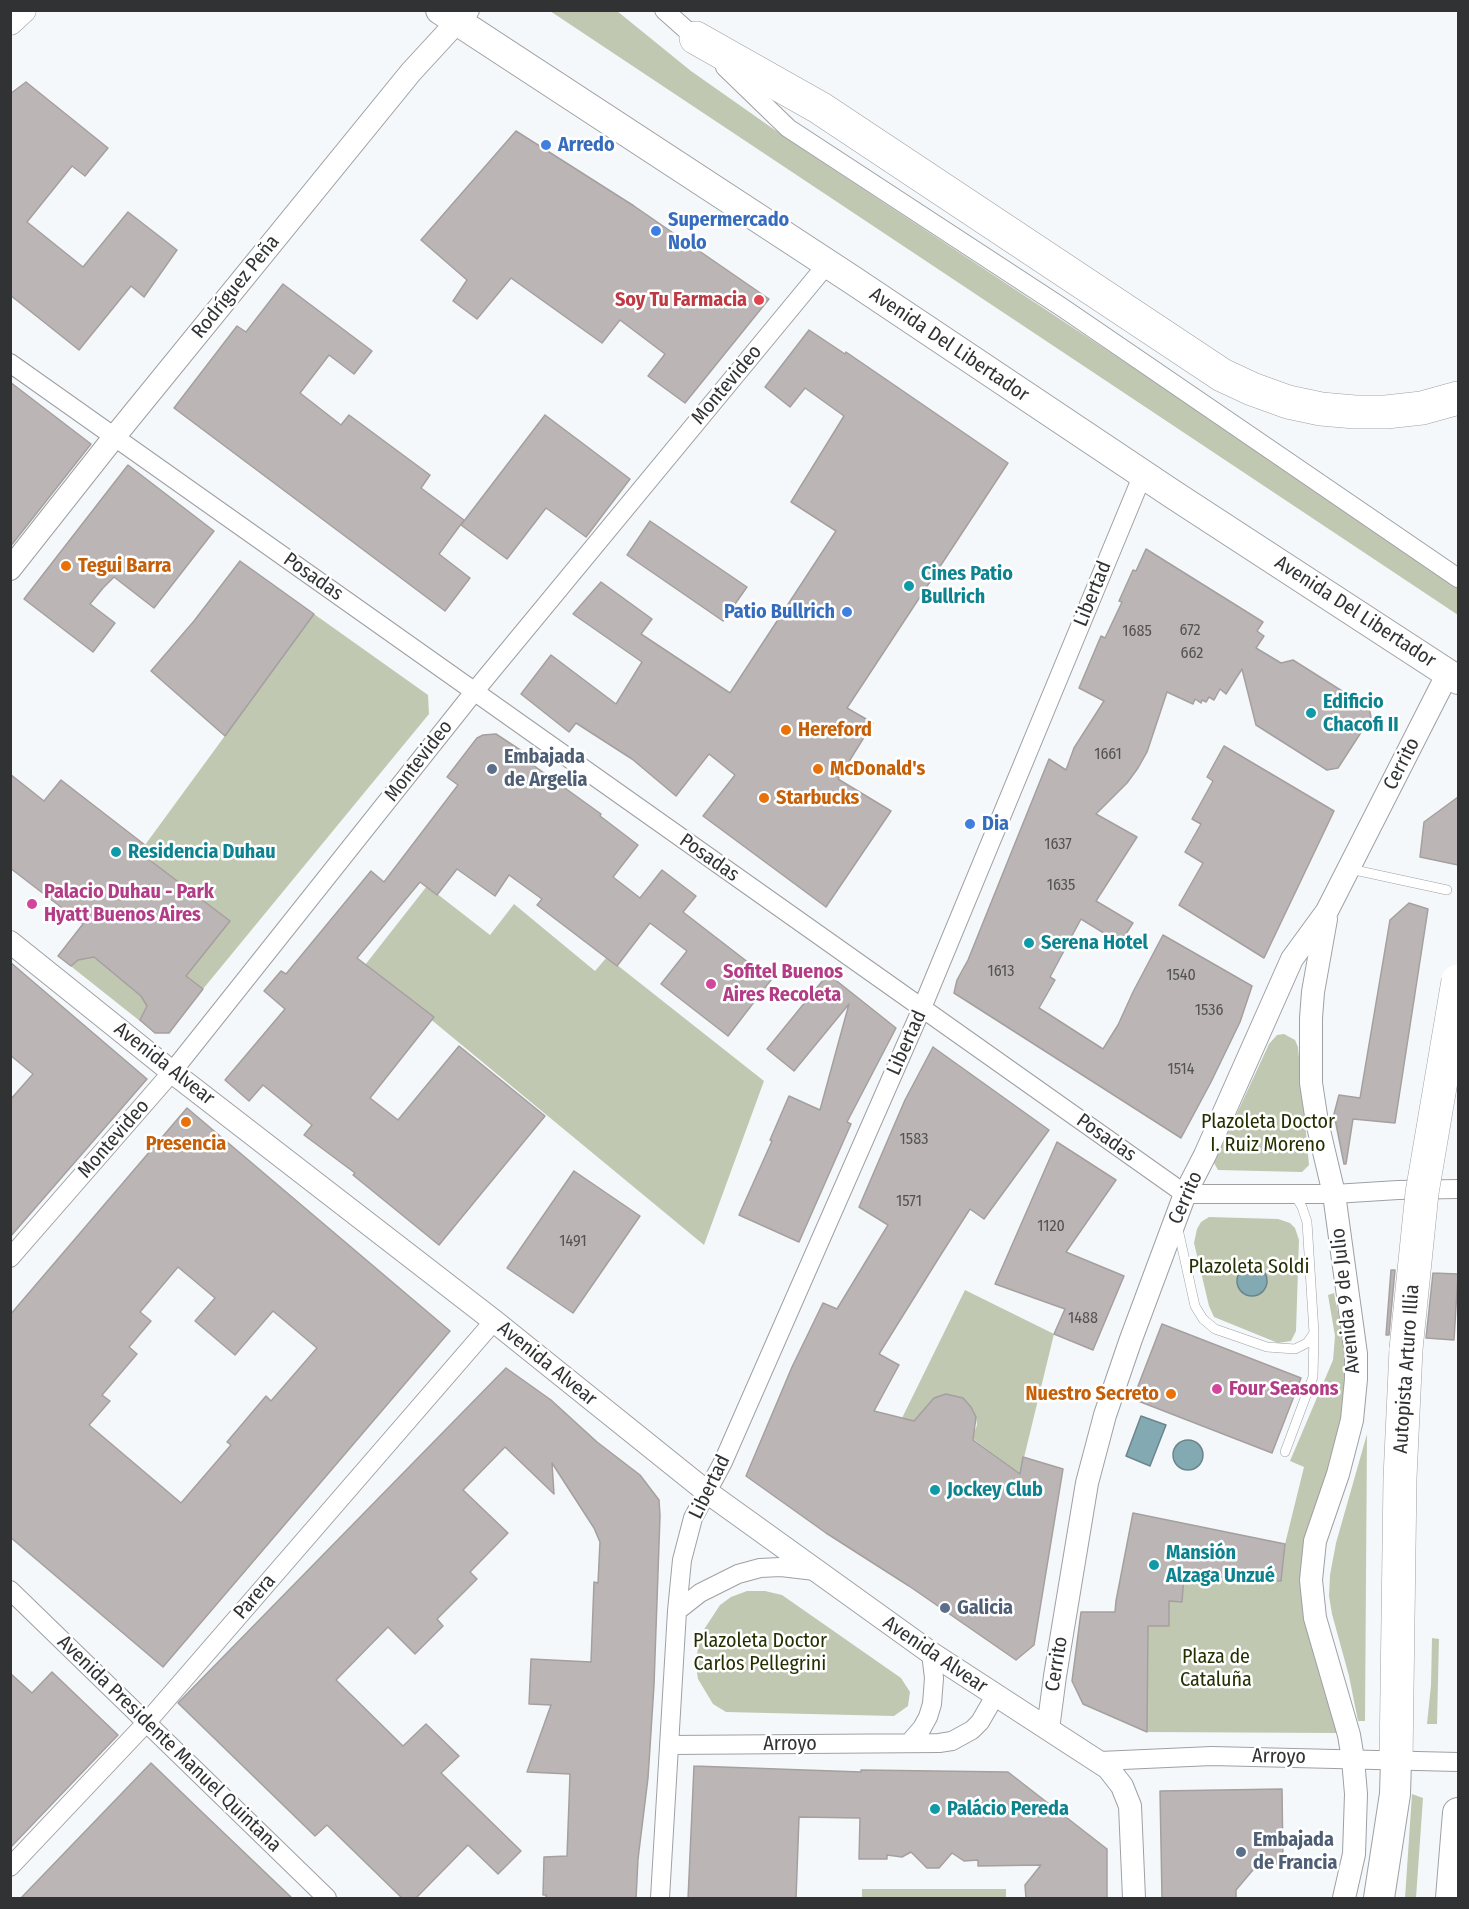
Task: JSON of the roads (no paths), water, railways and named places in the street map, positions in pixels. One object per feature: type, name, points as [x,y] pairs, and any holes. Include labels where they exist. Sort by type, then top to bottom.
[{"type":"highway","points":[[696,38],[820,108],[1222,375],[1251,389],[1288,402],[1322,409],[1355,412],[1386,412],[1422,408],[1458,398]]},
{"type":"highway","name":"Autopista Arturo Illia","points":[[1396,1761],[1400,1478],[1406,1349],[1422,1193],[1458,981]]},
{"type":"highway","points":[[1379,1898],[1395,1794],[1396,1761]]},
{"type":"highway","points":[[1450,1899],[1458,1813]]},
{"type":"main road","points":[[10,22],[23,10]]},
{"type":"main road","name":"Avenida Del Libertador","points":[[455,14],[1143,474],[1453,676]]},
{"type":"street","points":[[664,10],[788,128],[1063,308],[1458,578]]},
{"type":"street","name":"Rodríguez Peña","points":[[10,569],[411,72],[455,14]]},
{"type":"street","name":"Montevideo","points":[[10,1258],[172,1072],[474,692],[828,263]]},
{"type":"street","name":"Posadas","points":[[10,363],[1185,1194]]},
{"type":"street","name":"Libertad","points":[[660,1899],[676,1611],[682,1560],[693,1518],[723,1462],[922,1008],[1143,474]]},
{"type":"street","name":"Cerrito","points":[[1048,1729],[1087,1482],[1105,1415],[1185,1194],[1205,1155],[1292,959],[1328,911],[1453,676]]},
{"type":"street","name":"Avenida 9 de Julio","points":[[1328,911],[1313,992],[1311,1083],[1317,1122],[1334,1194],[1356,1354],[1355,1404],[1338,1474],[1315,1541],[1311,1580],[1315,1618],[1349,1735],[1353,1759],[1356,1794],[1354,1854],[1344,1899]]},
{"type":"street","name":"Avenida Alvear","points":[[10,942],[172,1072],[494,1321],[707,1492],[931,1653],[1100,1761]]},
{"type":"street","points":[[1185,1194],[1295,1195],[1398,1190],[1458,1190]]},
{"type":"street","name":"Parera","points":[[10,1867],[147,1722],[494,1321]]},
{"type":"street","points":[[676,1611],[700,1593],[738,1574],[770,1568],[815,1571]]},
{"type":"street","name":"Avenida Presidente Manuel Quintana","points":[[10,1590],[327,1899]]},
{"type":"street","points":[[909,1743],[928,1717],[932,1704],[934,1678],[931,1653]]},
{"type":"street","name":"Arroyo","points":[[670,1745],[939,1743],[963,1736],[980,1722],[995,1696]]},
{"type":"street","name":"Arroyo","points":[[1100,1761],[1212,1756],[1458,1762]]},
{"type":"street","points":[[1100,1761],[1116,1776],[1130,1806],[1134,1899]]},
{"type":"lane","points":[[1350,869],[1447,890]]},
{"type":"lane","points":[[1285,1452],[1313,1377],[1314,1332],[1307,1222],[1295,1195]]},
{"type":"lane","points":[[1176,1220],[1195,1306],[1209,1325],[1267,1347],[1282,1350],[1295,1349],[1307,1343],[1314,1332]]},
{"type":"water","points":[[1252,1266],[1258,1267],[1266,1275],[1266,1287],[1258,1295],[1252,1296],[1246,1295],[1238,1287],[1237,1281],[1238,1275],[1246,1267]]},
{"type":"water","points":[[1141,1416],[1166,1425],[1150,1466],[1126,1456]]},
{"type":"water","points":[[1188,1440],[1199,1444],[1203,1455],[1199,1466],[1188,1470],[1177,1466],[1173,1455],[1177,1444]]},
{"type":"place","name":"Arredo","points":[[546,145]]},
{"type":"place","name":"Supermercado Nolo","points":[[656,231]]},
{"type":"place","name":"Soy Tu Farmacia","points":[[759,300]]},
{"type":"place","name":"Tegui Barra","points":[[66,566]]},
{"type":"place","name":"Cines Patio Bullrich","points":[[909,586]]},
{"type":"place","name":"Patio Bullrich","points":[[847,612]]},
{"type":"place","name":"Edificio Chacofi II","points":[[1311,713]]},
{"type":"place","name":"Hereford","points":[[786,730]]},
{"type":"place","name":"Embajada de Argelia","points":[[492,769]]},
{"type":"place","name":"McDonald's","points":[[818,769]]},
{"type":"place","name":"Starbucks","points":[[764,798]]},
{"type":"place","name":"Dia","points":[[970,824]]},
{"type":"place","name":"Residencia Duhau","points":[[116,852]]},
{"type":"place","name":"Palacio Duhau - Park Hyatt Buenos Aires","points":[[32,904]]},
{"type":"place","name":"Serena Hotel","points":[[1029,943]]},
{"type":"place","name":"Sofitel Buenos Aires Recoleta","points":[[711,984]]},
{"type":"place","name":"Presencia","points":[[186,1122]]},
{"type":"place","name":"Four Seasons","points":[[1217,1389]]},
{"type":"place","name":"Nuestro Secreto","points":[[1171,1394]]},
{"type":"place","name":"Jockey Club","points":[[935,1490]]},
{"type":"place","name":"Mansión Alzaga Unzué","points":[[1154,1565]]},
{"type":"place","name":"Galicia","points":[[945,1608]]},
{"type":"place","name":"Palácio Pereda","points":[[935,1809]]},
{"type":"place","name":"Embajada de Francia","points":[[1241,1852]]},
{"type":"park label","name":"Plazoleta Doctor I. Ruiz Moreno","points":[[1268,1134]]},
{"type":"park label","name":"Plazoleta Soldi","points":[[1249,1267]]},
{"type":"park label","name":"Plazoleta Doctor Carlos Pellegrini","points":[[760,1652]]},
{"type":"park label","name":"Plaza de Cataluña","points":[[1216,1668]]}]
